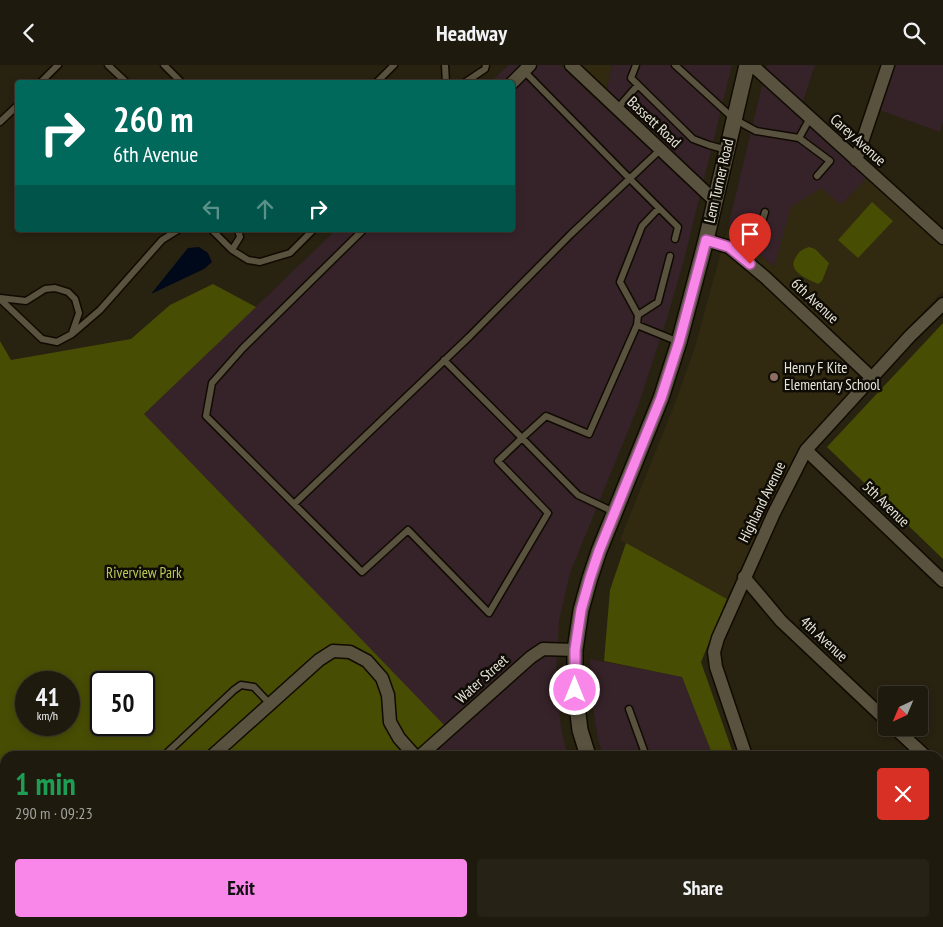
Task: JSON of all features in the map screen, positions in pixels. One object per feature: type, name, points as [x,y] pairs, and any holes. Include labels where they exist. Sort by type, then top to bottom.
[{"type":"main road","name":"Lem Turner Road","points":[[586,751],[580,731],[575,690],[575,650],[581,610],[599,551],[661,398],[679,342],[706,240],[747,65]]},
{"type":"street","name":"Bassett Road","points":[[571,65],[715,201]]},
{"type":"street","name":"Carey Avenue","points":[[752,65],[943,239]]},
{"type":"street","points":[[856,160],[888,65]]},
{"type":"street","points":[[515,80],[527,68]]},
{"type":"street","name":"6th Avenue","points":[[706,240],[729,247],[750,264],[872,378]]},
{"type":"street","name":"Highland Avenue","points":[[744,751],[716,667],[714,652],[744,577],[806,450],[910,336],[943,304]]},
{"type":"street","name":"5th Avenue","points":[[806,450],[943,581]]},
{"type":"street","name":"4th Avenue","points":[[744,577],[781,621],[878,712]]},
{"type":"street","name":"Water Street","points":[[426,751],[537,653],[543,649],[575,650]]},
{"type":"street","points":[[218,751],[319,659],[333,651],[350,652],[367,661],[382,678],[388,695],[390,723],[399,738],[411,751]]},
{"type":"street","points":[[904,736],[920,751]]},
{"type":"lane","points":[[43,80],[58,65]]},
{"type":"lane","points":[[108,65],[124,80]]},
{"type":"lane","points":[[164,65],[179,80]]},
{"type":"lane","points":[[379,80],[394,65]]},
{"type":"lane","points":[[445,65],[446,80]]},
{"type":"lane","points":[[468,80],[484,69],[486,65]]},
{"type":"lane","points":[[636,65],[631,78],[693,139],[727,150]]},
{"type":"lane","points":[[675,65],[734,119],[756,131],[799,138],[830,161],[817,176]]},
{"type":"lane","points":[[527,68],[630,179],[678,227],[675,239]]},
{"type":"lane","points":[[617,109],[638,85]]},
{"type":"lane","points":[[0,122],[15,108]]},
{"type":"lane","points":[[799,138],[810,118]]},
{"type":"lane","points":[[294,504],[660,150]]},
{"type":"lane","points":[[360,232],[243,348],[212,383],[206,416],[362,572],[408,530],[489,613],[548,513],[498,461],[546,416],[589,434],[637,325],[638,315],[620,282],[642,226],[659,208]]},
{"type":"lane","points":[[750,264],[765,212]]},
{"type":"lane","points":[[0,298],[42,339],[57,342],[72,334],[100,310],[162,240],[175,232]]},
{"type":"lane","points":[[214,232],[232,249],[248,260],[260,263],[290,253],[312,232]]},
{"type":"lane","points":[[232,249],[240,237],[239,232]]},
{"type":"lane","points":[[638,315],[658,302],[670,256]]},
{"type":"lane","points":[[0,298],[26,301],[45,289],[56,288],[68,293],[75,299],[80,313],[72,334]]},
{"type":"lane","points":[[637,325],[679,342]]},
{"type":"lane","points":[[444,360],[578,495],[615,513]]},
{"type":"lane","points":[[168,751],[234,689],[241,685],[254,687],[270,704]]},
{"type":"lane","points":[[629,709],[644,751]]},
{"type":"shaded area","points":[[509,65],[560,65],[603,106],[612,65],[732,65],[684,260],[667,318],[637,409],[570,573],[559,621],[556,675],[561,728],[566,751],[408,751],[144,414],[334,232],[515,232],[515,80],[492,80]]},
{"type":"shaded area","points":[[560,65],[612,65],[603,106]]},
{"type":"shaded area","points":[[767,65],[815,65],[799,113],[868,177],[841,205],[774,267],[728,227]]},
{"type":"shaded area","points":[[892,65],[943,65],[943,121],[940,132],[877,109]]},
{"type":"shaded area","name":"Henry F Kite Elementary School","points":[[868,177],[943,244],[943,291],[801,446],[784,476],[727,599],[620,540],[674,406],[695,347],[728,227],[774,267],[791,207],[821,188],[841,205]]},
{"type":"shaded area","points":[[590,659],[682,677],[711,751],[602,751],[591,694]]},
{"type":"green space","points":[[872,202],[893,221],[858,258],[838,240]]},
{"type":"green space","points":[[809,247],[815,249],[829,263],[822,281],[818,284],[799,274],[794,266],[798,253]]},
{"type":"green space","name":"Riverview Park","points":[[213,284],[256,307],[144,414],[445,726],[418,751],[0,751],[0,341],[11,360],[131,339],[170,305]]},
{"type":"green space","points":[[943,323],[943,559],[827,447]]},
{"type":"green space","points":[[626,543],[727,599],[701,662],[732,751],[711,751],[682,677],[604,661],[610,590]]},
{"type":"water","points":[[199,247],[208,253],[212,262],[204,269],[151,294],[188,248]]},
{"type":"place","name":"Henry F Kite Elementary School","points":[[774,377]]},
{"type":"route","points":[[575,690],[575,650],[581,610],[590,578],[599,551],[661,398],[679,342],[706,240],[729,247],[750,264]]}]
